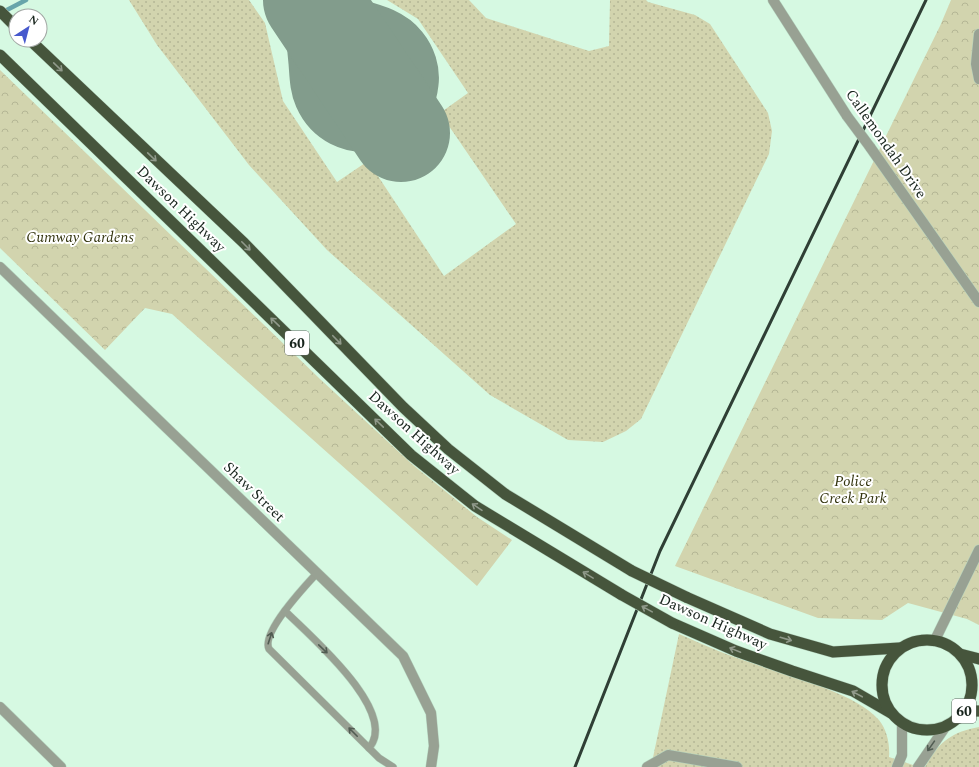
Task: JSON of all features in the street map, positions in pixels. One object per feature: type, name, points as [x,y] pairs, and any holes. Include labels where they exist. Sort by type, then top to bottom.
[{"type":"highway","points":[[0,11],[8,19]]},
{"type":"highway","name":"Dawson Highway","points":[[38,48],[244,243],[403,407],[448,449],[505,494],[632,571],[770,634],[833,652],[899,648]]},
{"type":"highway","name":"Dawson Highway","points":[[0,55],[411,455],[475,506],[622,595],[672,623],[736,651],[853,691],[892,713]]},
{"type":"highway","name":"60","points":[[950,723],[964,710],[970,696],[972,682],[968,667],[960,654],[949,645],[935,640],[916,640],[899,648],[889,659],[883,672],[881,686],[884,701],[892,713],[902,722],[916,728],[931,730],[950,723],[974,711],[979,711]]},
{"type":"highway","name":"60","points":[[960,654],[979,659]]},
{"type":"street","name":"Callemondah Drive","points":[[773,0],[847,116],[870,146],[979,302]]},
{"type":"street","points":[[979,34],[976,64],[979,79]]},
{"type":"street","name":"Shaw Street","points":[[0,267],[403,656],[431,713],[434,746],[431,767]]},
{"type":"street","points":[[935,640],[979,550]]},
{"type":"street","points":[[0,707],[61,767]]},
{"type":"street","points":[[897,767],[902,755],[902,722]]},
{"type":"street","points":[[918,767],[950,723]]},
{"type":"street","points":[[647,767],[668,755],[737,767]]},
{"type":"lane","points":[[317,573],[285,612],[267,642],[269,649],[379,758],[393,767]]},
{"type":"lane","points":[[285,612],[339,665],[361,692],[376,731],[374,741],[369,748]]},
{"type":"green space","points":[[129,0],[249,0],[265,23],[283,101],[337,182],[368,161],[444,276],[516,224],[440,113],[468,93],[418,19],[387,0],[469,0],[486,18],[589,51],[609,46],[610,0],[646,0],[648,2],[695,15],[710,24],[768,113],[772,131],[769,154],[641,419],[626,431],[603,442],[568,440],[490,395],[327,250],[249,165],[157,45]]},
{"type":"green space","name":"Police Creek Park","points":[[951,0],[979,0],[979,625],[967,619],[908,603],[882,620],[818,618],[675,566],[940,26]]},
{"type":"green space","name":"Cumway Gardens","points":[[0,70],[320,379],[413,465],[477,517],[512,540],[477,586],[172,314],[145,308],[105,350],[0,248]]},
{"type":"green space","points":[[679,634],[736,657],[821,686],[855,702],[868,710],[882,724],[887,737],[889,757],[919,767],[651,767]]},
{"type":"green space","points":[[979,727],[979,767],[925,767],[935,751],[953,735]]},
{"type":"waterway","points":[[3,12],[26,0]]},
{"type":"taxiway","points":[[302,0],[310,86],[312,95],[325,116],[339,126],[356,132],[373,132],[389,127],[403,117],[414,103],[419,79],[417,63],[413,53],[398,35],[375,24],[338,13],[316,0]]},
{"type":"runway","points":[[312,0],[401,133]]},
{"type":"railway","points":[[575,767],[660,551],[926,0]]}]
